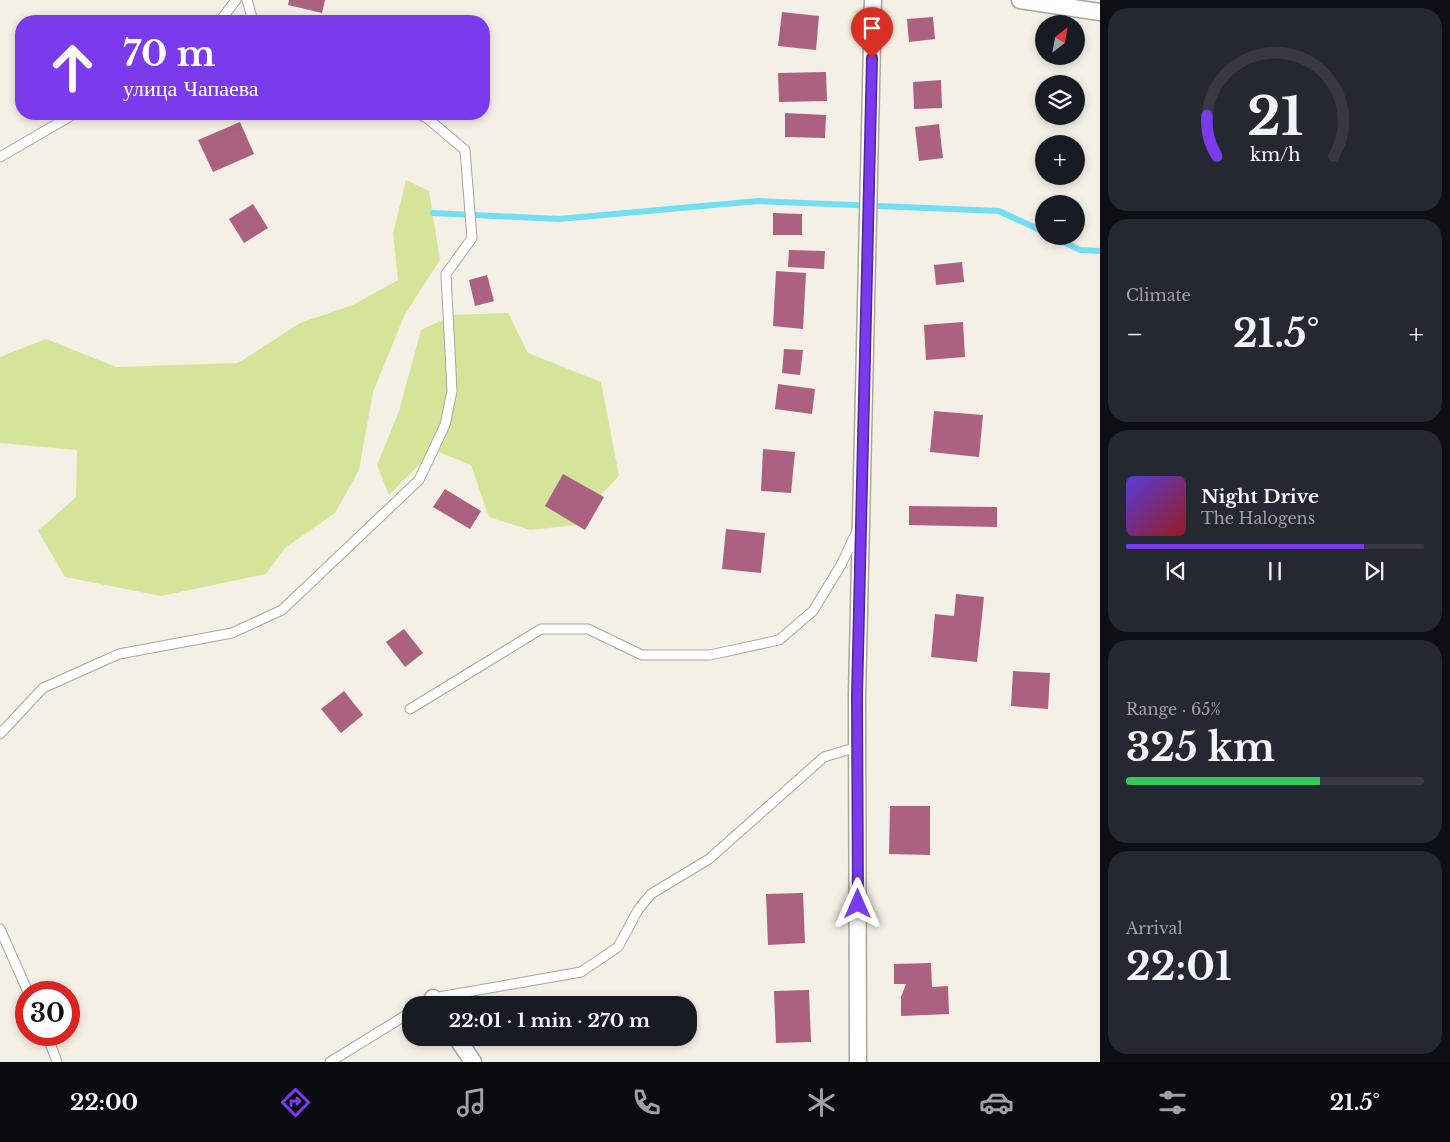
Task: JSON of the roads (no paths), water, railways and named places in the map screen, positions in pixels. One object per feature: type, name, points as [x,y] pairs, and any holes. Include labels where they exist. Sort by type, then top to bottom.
[{"type":"street","points":[[858,1062],[857,696],[873,0]]},
{"type":"street","points":[[1020,0],[1100,12]]},
{"type":"street","points":[[462,1046],[473,1062]]},
{"type":"lane","points":[[225,15],[236,0]]},
{"type":"lane","points":[[247,0],[252,15]]},
{"type":"lane","points":[[0,157],[64,120]]},
{"type":"lane","points":[[0,734],[43,688],[119,654],[232,633],[282,610],[419,480],[445,425],[452,391],[446,274],[472,238],[465,150],[429,120]]},
{"type":"lane","points":[[410,709],[541,629],[588,629],[642,655],[710,655],[779,640],[813,611],[841,565],[861,524]]},
{"type":"lane","points":[[465,996],[581,972],[618,947],[638,910],[650,894],[709,859],[824,757],[857,747]]},
{"type":"lane","points":[[0,929],[23,981]]},
{"type":"lane","points":[[330,1062],[402,1018]]},
{"type":"lane","points":[[51,1046],[57,1062]]},
{"type":"waterway","points":[[433,213],[559,219],[758,201],[999,211],[1035,228]]},
{"type":"waterway","points":[[1070,245],[1080,250],[1100,251]]}]
